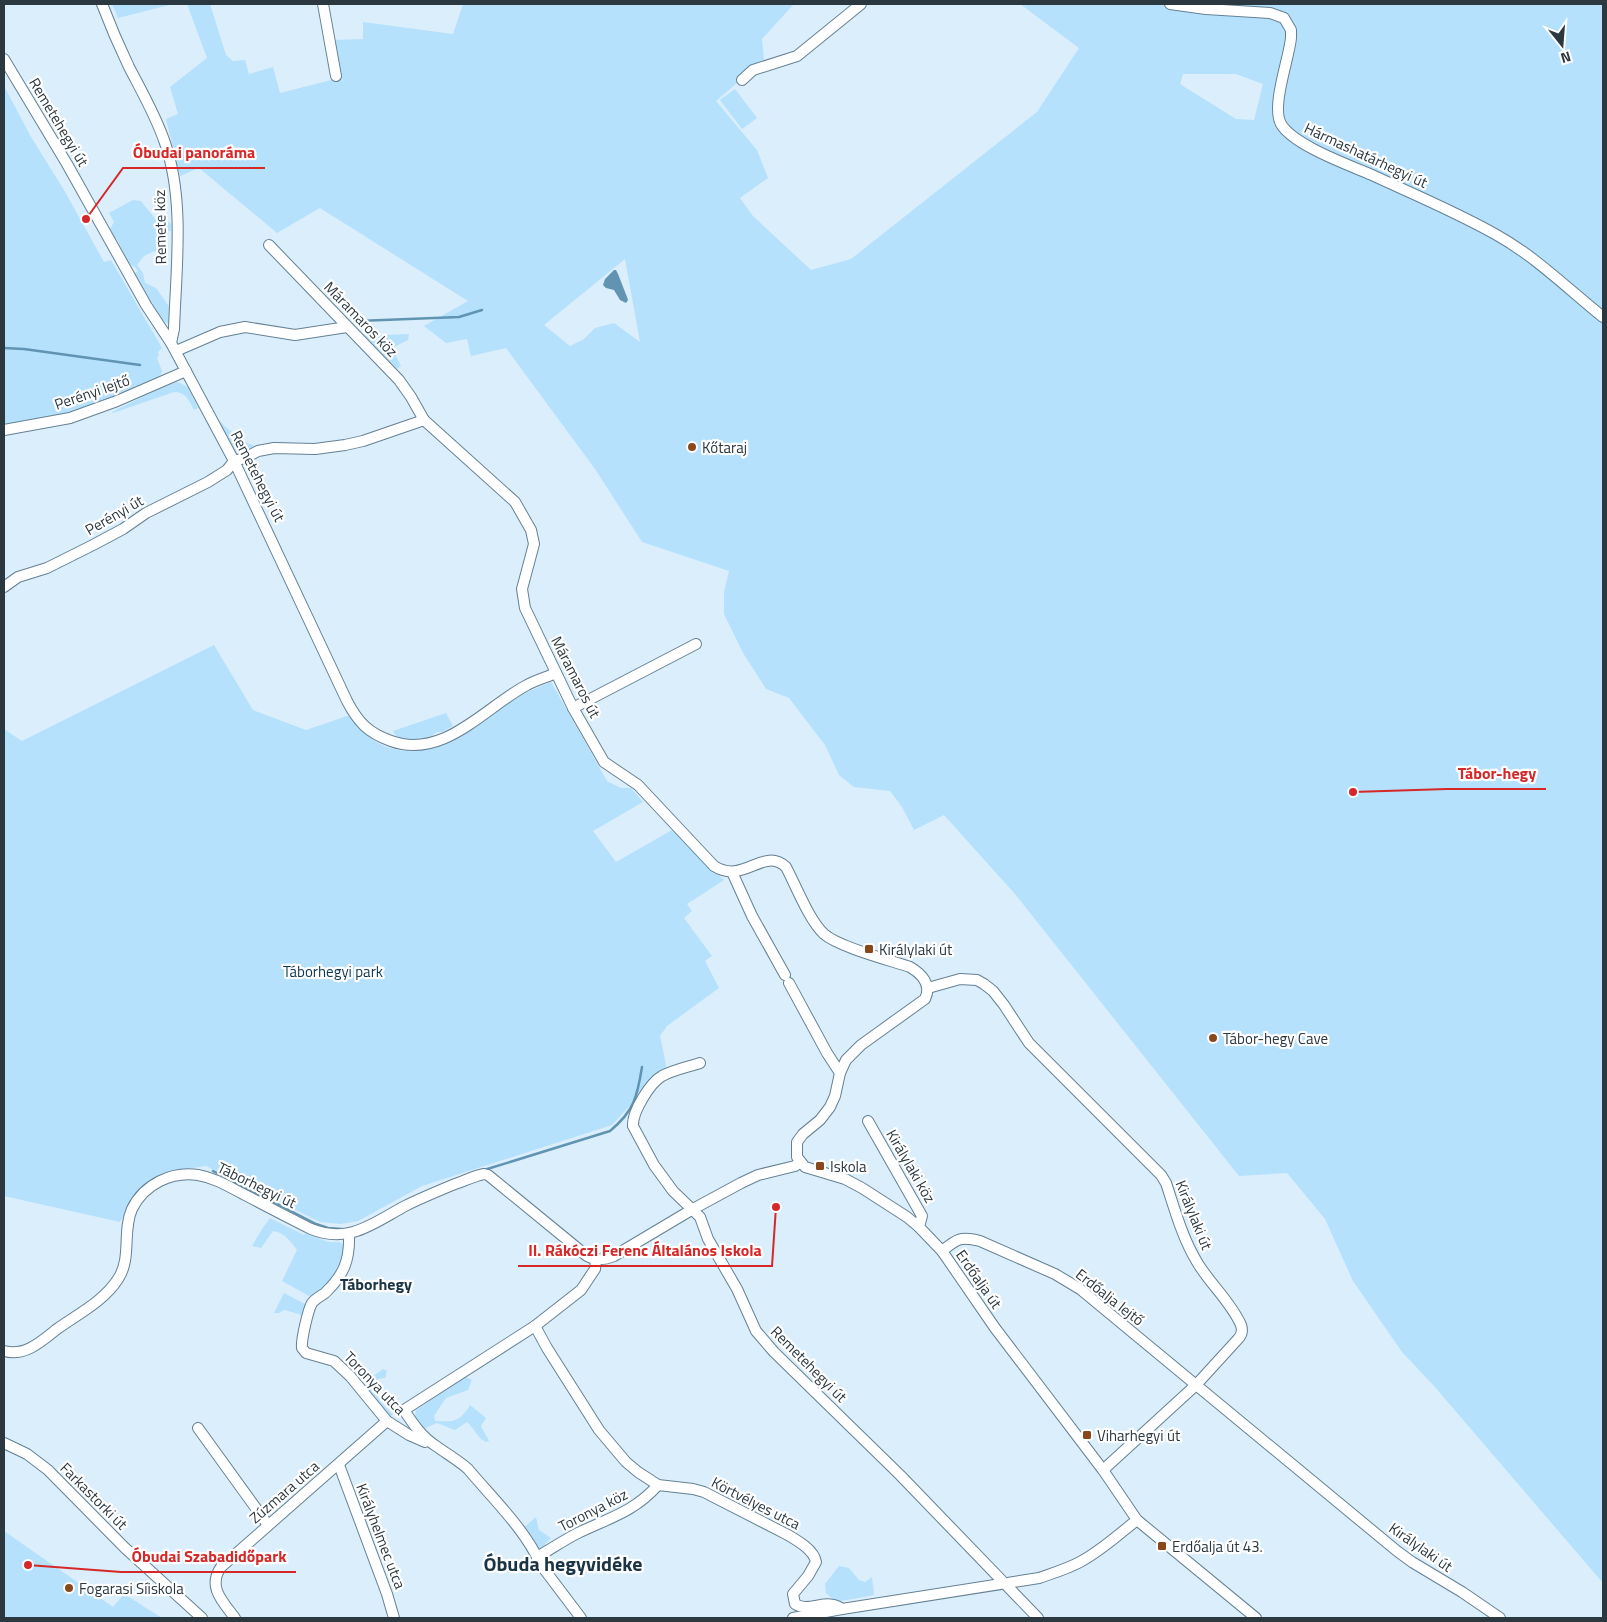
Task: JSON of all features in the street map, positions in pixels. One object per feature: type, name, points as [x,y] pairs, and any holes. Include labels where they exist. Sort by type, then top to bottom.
[{"type":"street","name":"Remete köz","points":[[102,4],[114,36],[155,118],[165,142],[170,162],[176,198],[177,227],[173,347]]},
{"type":"street","points":[[323,4],[336,76]]},
{"type":"street","points":[[742,80],[753,70],[796,56],[861,4]]},
{"type":"street","name":"Hármashatárhegyi út","points":[[1170,4],[1206,9],[1270,13],[1284,18],[1291,30],[1291,38],[1278,105],[1279,119],[1289,135],[1341,163],[1426,200],[1496,234],[1544,266],[1603,317]]},
{"type":"street","name":"Remetehegyi út","points":[[4,59],[186,371],[234,461],[347,701],[362,724],[379,737],[397,743],[407,745],[435,742],[456,733],[527,685],[556,673]]},
{"type":"street","name":"Máramaros köz","points":[[269,245],[399,380],[424,420]]},
{"type":"street","points":[[173,347],[220,332],[245,327],[295,334],[347,327]]},
{"type":"street","name":"Perényi lejtő","points":[[4,430],[70,418],[117,401],[186,371]]},
{"type":"street","points":[[234,461],[258,451],[274,448],[315,449],[345,445],[363,441],[424,420]]},
{"type":"street","name":"Máramaros út","points":[[424,420],[515,502],[531,530],[534,544],[522,589],[525,608],[573,708],[604,762],[638,785],[714,866],[722,871],[732,872]]},
{"type":"street","name":"Perényi út","points":[[4,587],[18,578],[47,568],[93,546],[146,513],[208,482],[226,470],[234,461]]},
{"type":"street","points":[[573,708],[696,644]]},
{"type":"street","points":[[535,1326],[581,1290],[595,1269],[596,1260],[614,1256],[693,1209],[758,1176],[795,1166],[800,1162],[797,1157],[797,1142],[802,1134],[820,1120],[830,1107],[846,1060],[853,1052],[925,999],[928,994],[925,979],[910,967],[841,944],[824,934],[811,916],[786,868],[781,863],[767,860],[732,872],[752,916],[827,1053],[840,1073]]},
{"type":"street","name":"Királylaki út","points":[[928,988],[960,978],[976,980],[984,984],[1004,1005],[1029,1043],[1161,1175],[1166,1183],[1185,1240],[1197,1263],[1231,1308],[1242,1327],[1242,1335],[1196,1385],[1400,1553],[1500,1618]]},
{"type":"street","name":"Remetehegyi út","points":[[700,1063],[663,1076],[655,1082],[640,1103],[632,1120],[633,1126],[654,1164],[674,1191],[700,1217],[708,1239],[737,1289],[756,1331],[762,1339],[900,1475],[1003,1584],[1038,1618]]},
{"type":"street","name":"Királylaki köz","points":[[868,1121],[922,1216],[919,1227]]},
{"type":"street","name":"Erdőalja út","points":[[800,1162],[805,1167],[845,1179],[862,1188],[919,1227],[942,1251],[1023,1366],[1103,1470],[1138,1520],[1256,1618]]},
{"type":"street","name":"Táborhegyi út","points":[[4,1351],[9,1353],[20,1352],[36,1345],[108,1292],[118,1280],[125,1264],[128,1222],[133,1207],[149,1188],[167,1178],[188,1174],[208,1177],[321,1233],[335,1235],[349,1234],[372,1226],[424,1197],[484,1174],[488,1175],[587,1256],[596,1260]]},
{"type":"street","name":"Toronya utca","points":[[349,1234],[348,1257],[342,1272],[335,1284],[312,1302],[303,1336],[302,1348],[306,1353],[334,1361],[350,1376],[387,1421],[409,1435],[435,1446],[468,1469],[518,1529],[538,1557],[541,1565],[581,1618]]},
{"type":"street","name":"Erdőalja lejtő","points":[[942,1251],[959,1238],[970,1238],[1054,1274],[1080,1289],[1098,1303],[1196,1385]]},
{"type":"street","name":"Toronya utca","points":[[435,1446],[418,1431],[404,1410],[535,1326]]},
{"type":"street","name":"Körtvélyes utca","points":[[535,1326],[603,1436],[633,1468],[658,1485],[704,1492],[788,1535],[815,1557],[816,1562],[808,1576],[793,1594],[795,1604],[803,1607],[831,1603],[838,1605],[842,1609]]},
{"type":"street","points":[[1208,1372],[1206,1386],[1213,1399]]},
{"type":"street","points":[[1103,1470],[1196,1385]]},
{"type":"street","name":"Zúzmara utca","points":[[236,1618],[219,1596],[216,1588],[216,1574],[221,1567],[387,1421]]},
{"type":"street","points":[[198,1428],[268,1525]]},
{"type":"street","name":"Farkastorki út","points":[[4,1443],[27,1454],[48,1470],[125,1548],[202,1618]]},
{"type":"street","name":"Királyhelmec utca","points":[[338,1465],[387,1594],[394,1618]]},
{"type":"street","name":"Toronya köz","points":[[538,1557],[578,1533],[623,1514],[643,1500],[658,1485]]},
{"type":"street","points":[[793,1618],[819,1616],[842,1609],[1039,1578],[1080,1561],[1138,1520]]},
{"type":"green space","points":[[112,4],[173,4],[118,18]]},
{"type":"green space","points":[[187,4],[210,4],[226,55],[233,61],[245,60],[249,74],[273,67],[280,93],[339,78],[334,40],[363,39],[363,22],[453,34],[463,4],[794,4],[762,39],[764,60],[716,101],[757,150],[768,178],[740,198],[753,216],[811,270],[851,259],[1037,112],[1079,48],[1020,4],[1603,4],[1603,1583],[1434,1386],[1402,1352],[1353,1281],[1325,1219],[1287,1173],[1239,1176],[1015,894],[944,815],[914,830],[902,807],[890,791],[854,787],[839,775],[825,745],[789,698],[766,689],[743,653],[724,614],[724,592],[729,571],[642,542],[595,469],[506,348],[471,356],[467,339],[446,343],[424,326],[468,301],[320,208],[277,233],[199,168],[180,176],[166,119],[178,114],[170,87],[207,58]],"holes":[[[1183,74],[1236,74],[1263,84],[1254,120],[1236,119],[1180,84]],[[625,259],[640,342],[614,323],[595,328],[584,339],[570,346],[544,325]]]},
{"type":"green space","points":[[4,86],[31,137],[64,190],[104,262],[111,260],[162,348],[158,352],[159,356],[157,358],[162,371],[159,379],[90,407],[63,414],[4,424]]},
{"type":"green space","points":[[735,89],[757,118],[742,129],[720,100]]},
{"type":"green space","points":[[133,200],[141,201],[160,225],[169,222],[171,224],[171,231],[162,231],[159,249],[144,256],[137,265],[143,273],[145,283],[156,288],[170,308],[171,325],[157,314],[153,304],[143,292],[141,283],[138,282],[133,274],[138,271],[129,264],[117,239],[114,239],[109,231],[114,222],[109,213]]},
{"type":"green space","points":[[409,334],[408,340],[392,348],[401,366],[397,369],[364,336]]},
{"type":"green space","points":[[178,382],[188,387],[198,408],[194,410],[184,395],[174,392],[112,412],[166,385]]},
{"type":"green space","points":[[215,417],[238,437],[255,446],[244,454],[237,453],[229,444]]},
{"type":"green space","name":"Táborhegyi park","points":[[214,645],[253,710],[306,730],[350,715],[355,723],[374,740],[390,748],[407,751],[419,750],[438,744],[525,693],[551,682],[607,781],[621,788],[631,788],[643,802],[593,831],[616,862],[672,830],[724,880],[687,904],[692,911],[684,918],[712,956],[705,961],[719,988],[667,1026],[660,1036],[667,1070],[651,1083],[612,1125],[422,1186],[358,1221],[341,1224],[320,1222],[206,1166],[166,1172],[154,1178],[132,1198],[120,1222],[4,1196],[4,729],[22,741]]},
{"type":"green space","points":[[446,713],[453,726],[442,732],[437,732],[421,739],[407,740],[396,736],[393,731]]},
{"type":"green space","points":[[270,1218],[304,1235],[305,1233],[328,1242],[339,1242],[344,1245],[343,1263],[332,1282],[311,1297],[282,1281],[297,1250],[287,1238],[281,1233],[273,1231],[261,1248],[252,1246]]},
{"type":"green space","points":[[284,1293],[307,1305],[303,1317],[284,1310],[274,1313]]},
{"type":"green space","points":[[383,1369],[387,1371],[385,1378],[377,1379],[370,1384],[376,1396],[393,1414],[389,1418],[363,1387],[364,1383]]},
{"type":"green space","points":[[466,1377],[472,1380],[468,1390],[446,1398],[434,1416],[435,1421],[456,1420],[463,1415],[470,1405],[486,1418],[481,1426],[489,1441],[486,1442],[480,1438],[467,1422],[455,1430],[437,1423],[421,1430],[415,1417],[416,1410]]},
{"type":"green space","points":[[536,1517],[539,1530],[551,1538],[545,1544],[547,1547],[542,1551],[522,1529]]},
{"type":"green space","points":[[4,1531],[113,1607],[124,1594],[162,1618],[4,1618]]},
{"type":"green space","points":[[839,1566],[849,1568],[859,1580],[865,1582],[872,1577],[874,1595],[836,1602],[826,1593],[825,1584]]},
{"type":"shaded area","points":[[614,270],[618,274],[627,297],[626,303],[620,300],[614,290],[603,285],[605,279]]},
{"type":"waterway","points":[[358,321],[459,317],[482,310]]},
{"type":"waterway","points":[[4,348],[140,365]]},
{"type":"waterway","points":[[484,1170],[610,1131],[624,1117],[633,1103],[642,1067]]},
{"type":"waterway","points":[[213,1171],[316,1224],[328,1228],[341,1229]]},
{"type":"place","name":"Óbudai panoráma","points":[[86,219]]},
{"type":"place","name":"Kőtaraj","points":[[692,447]]},
{"type":"place","name":"Tábor-hegy","points":[[1353,792]]},
{"type":"place","name":"Királylaki út","points":[[869,949]]},
{"type":"place","name":"Tábor-hegy Cave","points":[[1213,1038]]},
{"type":"place","name":"Iskola","points":[[820,1166]]},
{"type":"place","name":"II. Rákóczi Ferenc Általános Iskola","points":[[776,1207]]},
{"type":"place","name":"Viharhegyi út","points":[[1087,1435]]},
{"type":"place","name":"Erdőalja út 43.","points":[[1162,1546]]},
{"type":"place","name":"Óbudai Szabadidőpark","points":[[28,1565]]},
{"type":"place","name":"Fogarasi Síiskola","points":[[69,1588]]},
{"type":"district","name":"Táborhegy","points":[[376,1284]]},
{"type":"district","name":"Óbuda hegyvidéke","points":[[563,1563]]}]
